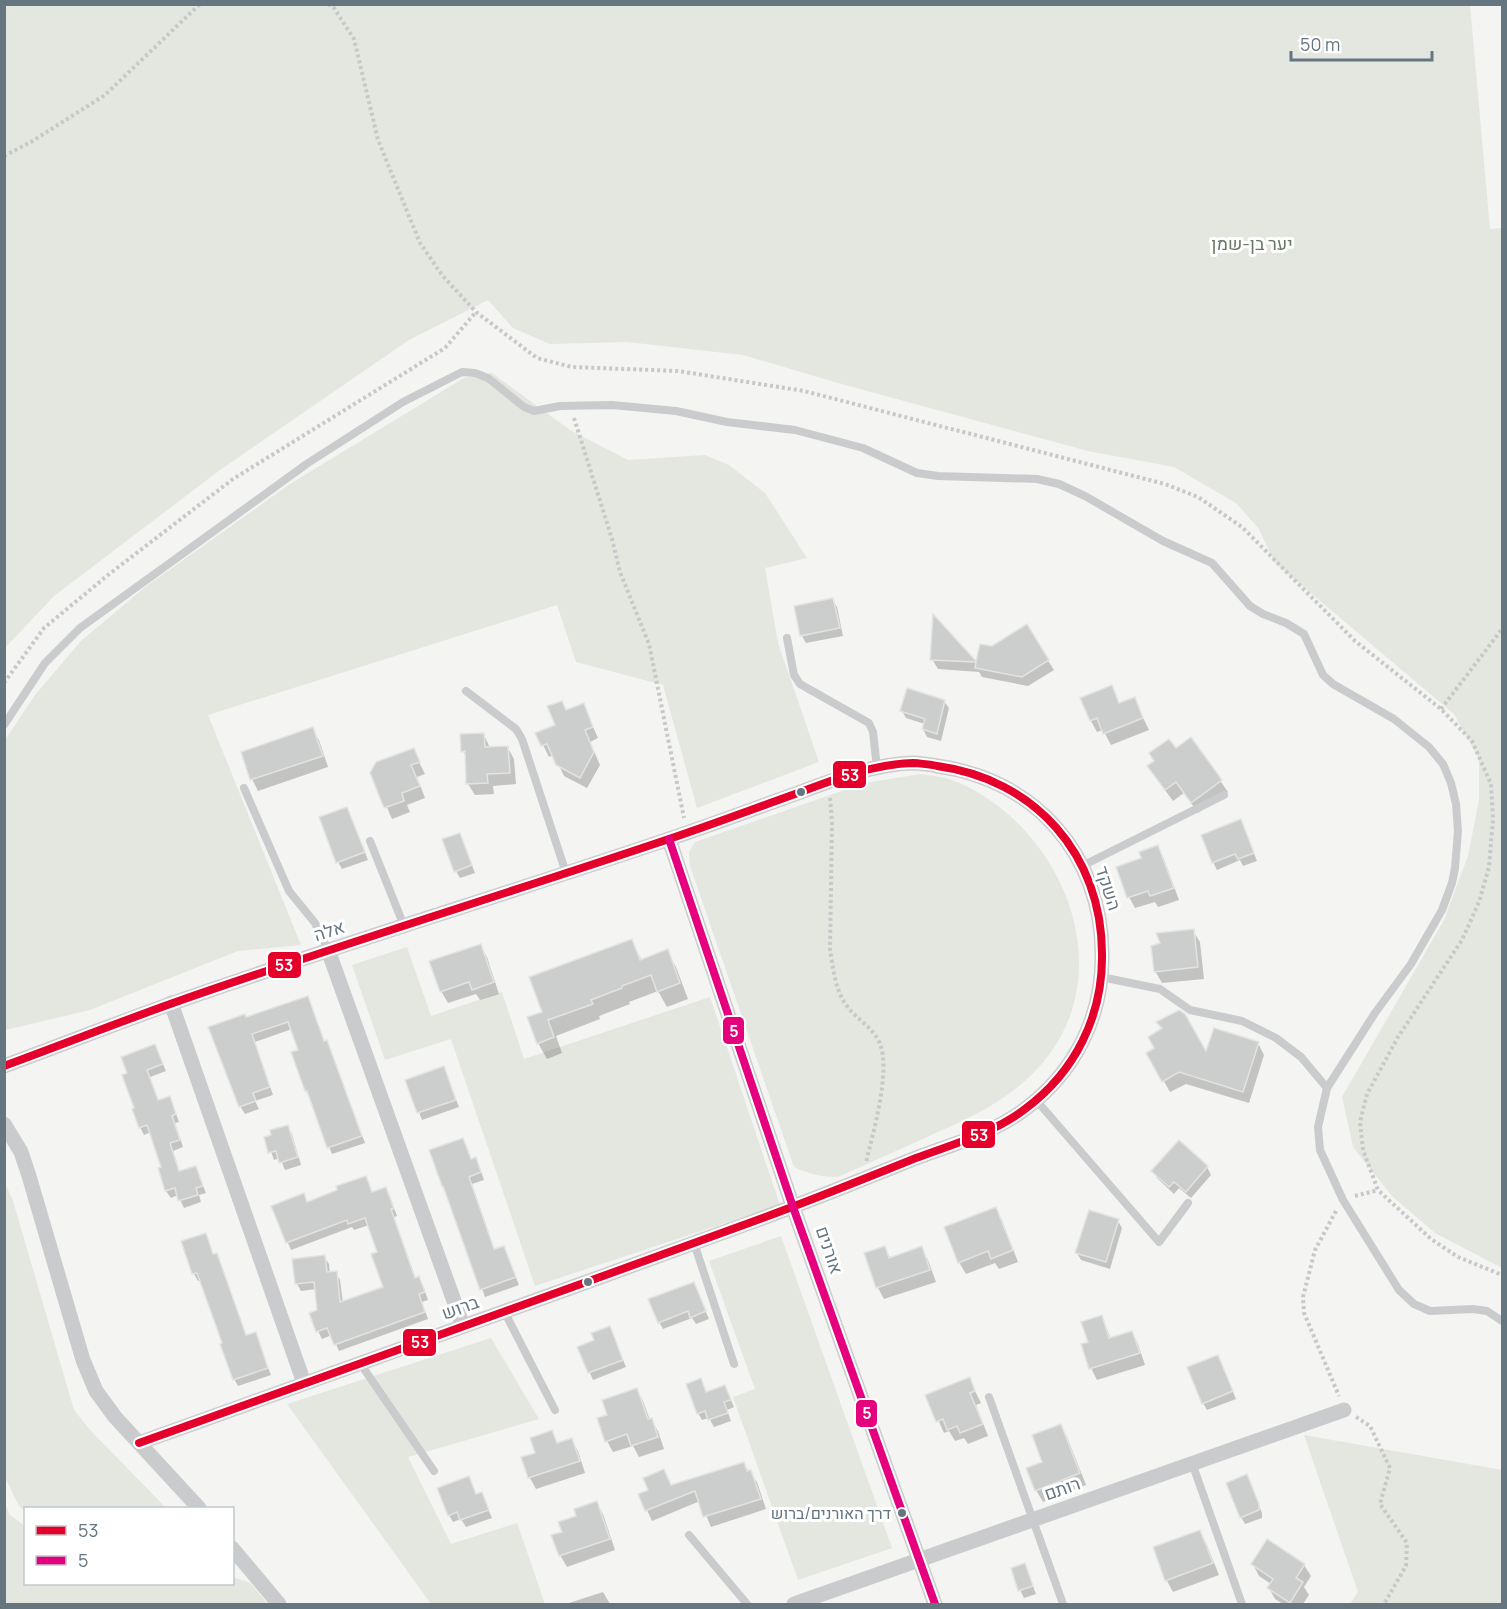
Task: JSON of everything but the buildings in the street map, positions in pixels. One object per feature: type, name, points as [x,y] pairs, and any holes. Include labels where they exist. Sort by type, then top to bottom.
[{"type":"street","name":"השקד","points":[[669,839],[855,772],[915,763],[963,769],[996,781],[1024,798],[1048,818],[1068,841],[1093,892],[1102,931],[1101,976],[1095,1010],[1087,1035],[1072,1061],[1052,1086],[1023,1110],[992,1129],[794,1207]]},
{"type":"street","name":"אלה","points":[[4,1066],[171,1004],[328,950],[669,839]]},
{"type":"street","name":"אורנים","points":[[669,839],[794,1207],[935,1605]]},
{"type":"street","points":[[328,950],[463,1326]]},
{"type":"street","points":[[171,1004],[304,1383]]},
{"type":"street","points":[[4,1124],[21,1152],[83,1360],[96,1391],[115,1418],[197,1507]]},
{"type":"street","name":"ברוש","points":[[140,1443],[794,1207]]},
{"type":"street","name":"רותם","points":[[794,1605],[817,1601],[918,1559],[1344,1410]]},
{"type":"street","points":[[234,1550],[279,1605]]},
{"type":"lane","points":[[4,725],[45,663],[80,628],[308,464],[403,402],[462,372],[488,378],[524,407],[534,411],[570,406],[612,405],[676,411],[727,422],[795,430],[863,448],[917,473],[938,476],[1037,479],[1059,484],[1085,496],[1163,541],[1212,563],[1250,606],[1263,615],[1286,623],[1304,634],[1323,675],[1333,684],[1394,719],[1429,747],[1443,764],[1456,804],[1458,831],[1452,883],[1442,910],[1411,964],[1375,1013],[1327,1088],[1318,1127],[1320,1150],[1343,1200],[1399,1290],[1414,1304],[1430,1311],[1487,1311],[1503,1321]]},
{"type":"lane","points":[[787,638],[794,675],[800,684],[869,723],[873,732],[877,768]]},
{"type":"lane","points":[[466,691],[516,729],[522,739],[566,873]]},
{"type":"lane","points":[[244,788],[289,891],[315,923],[328,950]]},
{"type":"lane","points":[[1082,866],[1224,795]]},
{"type":"lane","points":[[370,841],[404,926]]},
{"type":"lane","points":[[1101,976],[1160,989],[1190,1010],[1242,1021],[1276,1038],[1301,1057],[1327,1088]]},
{"type":"lane","points":[[1036,1100],[1159,1242],[1188,1203]]},
{"type":"lane","points":[[694,1243],[734,1364]]},
{"type":"lane","points":[[504,1311],[555,1410]]},
{"type":"lane","points":[[360,1363],[434,1471]]},
{"type":"lane","points":[[990,1397],[1063,1605]]},
{"type":"lane","points":[[1192,1463],[1242,1605]]},
{"type":"lane","points":[[690,1535],[747,1605]]},
{"type":"path","points":[[4,156],[105,95],[200,4]]},
{"type":"path","points":[[328,4],[334,8],[354,39],[378,140],[420,243],[442,275],[476,312],[537,358],[572,366],[678,371],[804,391],[1165,484],[1198,497],[1242,527],[1355,641],[1441,709],[1472,741],[1491,784],[1493,819],[1489,867],[1479,902],[1462,940],[1398,1037],[1368,1094],[1360,1122],[1363,1150],[1378,1190],[1431,1239],[1458,1257],[1503,1275]]},
{"type":"path","points":[[4,683],[44,628],[108,575],[233,479],[445,348],[476,312]]},
{"type":"path","points":[[570,406],[621,572],[649,644],[687,833]]},
{"type":"path","points":[[1441,709],[1503,629]]},
{"type":"path","points":[[828,782],[832,822],[830,949],[833,968],[846,1005],[874,1033],[881,1045],[883,1064],[881,1097],[862,1180]]},
{"type":"path","points":[[1343,1200],[1378,1190]]},
{"type":"green space","name":"יער בן-שמן","points":[[5,4],[1470,5],[1490,229],[1502,228],[1502,1268],[1435,1233],[1392,1196],[1353,1147],[1342,1097],[1444,920],[1468,856],[1479,800],[1479,759],[1454,714],[1274,562],[1259,529],[1236,503],[1174,467],[1088,451],[743,355],[627,342],[550,344],[513,328],[488,300],[409,340],[220,470],[54,596],[5,648]]},
{"type":"green space","points":[[492,373],[570,430],[628,460],[705,455],[729,465],[765,493],[807,558],[765,568],[778,643],[819,762],[697,808],[663,685],[576,662],[557,605],[208,715],[301,945],[238,951],[90,1010],[5,1030],[5,740],[35,695],[81,641],[144,588],[290,484],[464,378]]},
{"type":"green space","points":[[921,774],[953,780],[994,803],[1026,832],[1052,867],[1070,906],[1078,947],[1077,989],[1064,1030],[1039,1067],[1000,1100],[957,1124],[838,1177],[821,1176],[794,1167],[690,866],[689,852],[695,842],[865,783]]},
{"type":"green space","points":[[407,947],[431,1016],[502,992],[524,1059],[710,997],[780,1205],[535,1286],[451,1039],[385,1060],[352,965]]},
{"type":"green space","points":[[5,1183],[13,1201],[74,1410],[90,1430],[165,1507],[24,1507],[24,1510],[19,1506],[4,1475]]},
{"type":"green space","points":[[781,1236],[892,1548],[798,1580],[733,1397],[755,1389],[709,1261]]},
{"type":"green space","points":[[491,1338],[539,1419],[408,1457],[451,1544],[517,1523],[545,1604],[431,1604],[287,1404]]},
{"type":"green space","points":[[1304,1435],[1502,1470],[1502,1604],[1350,1604],[1358,1592]]},
{"type":"green space","points":[[4,1500],[9,1514],[24,1525],[24,1585],[234,1585],[234,1577],[250,1583],[268,1604],[5,1604]]},
{"type":"transit line","name":"53","points":[[4,1066],[234,982],[663,841],[840,778],[884,766],[913,763],[933,765],[972,774],[1004,787],[1032,805],[1056,828],[1076,854],[1090,885],[1099,918],[1102,954],[1101,977],[1091,1021],[1083,1041],[1058,1078],[1025,1109],[1000,1125],[770,1215],[139,1443]]},
{"type":"transit line","name":"5","points":[[669,839],[793,1207],[935,1604]]},
{"type":"place","name":"דרך האורנים/ברוש","points":[[902,1513]]}]
